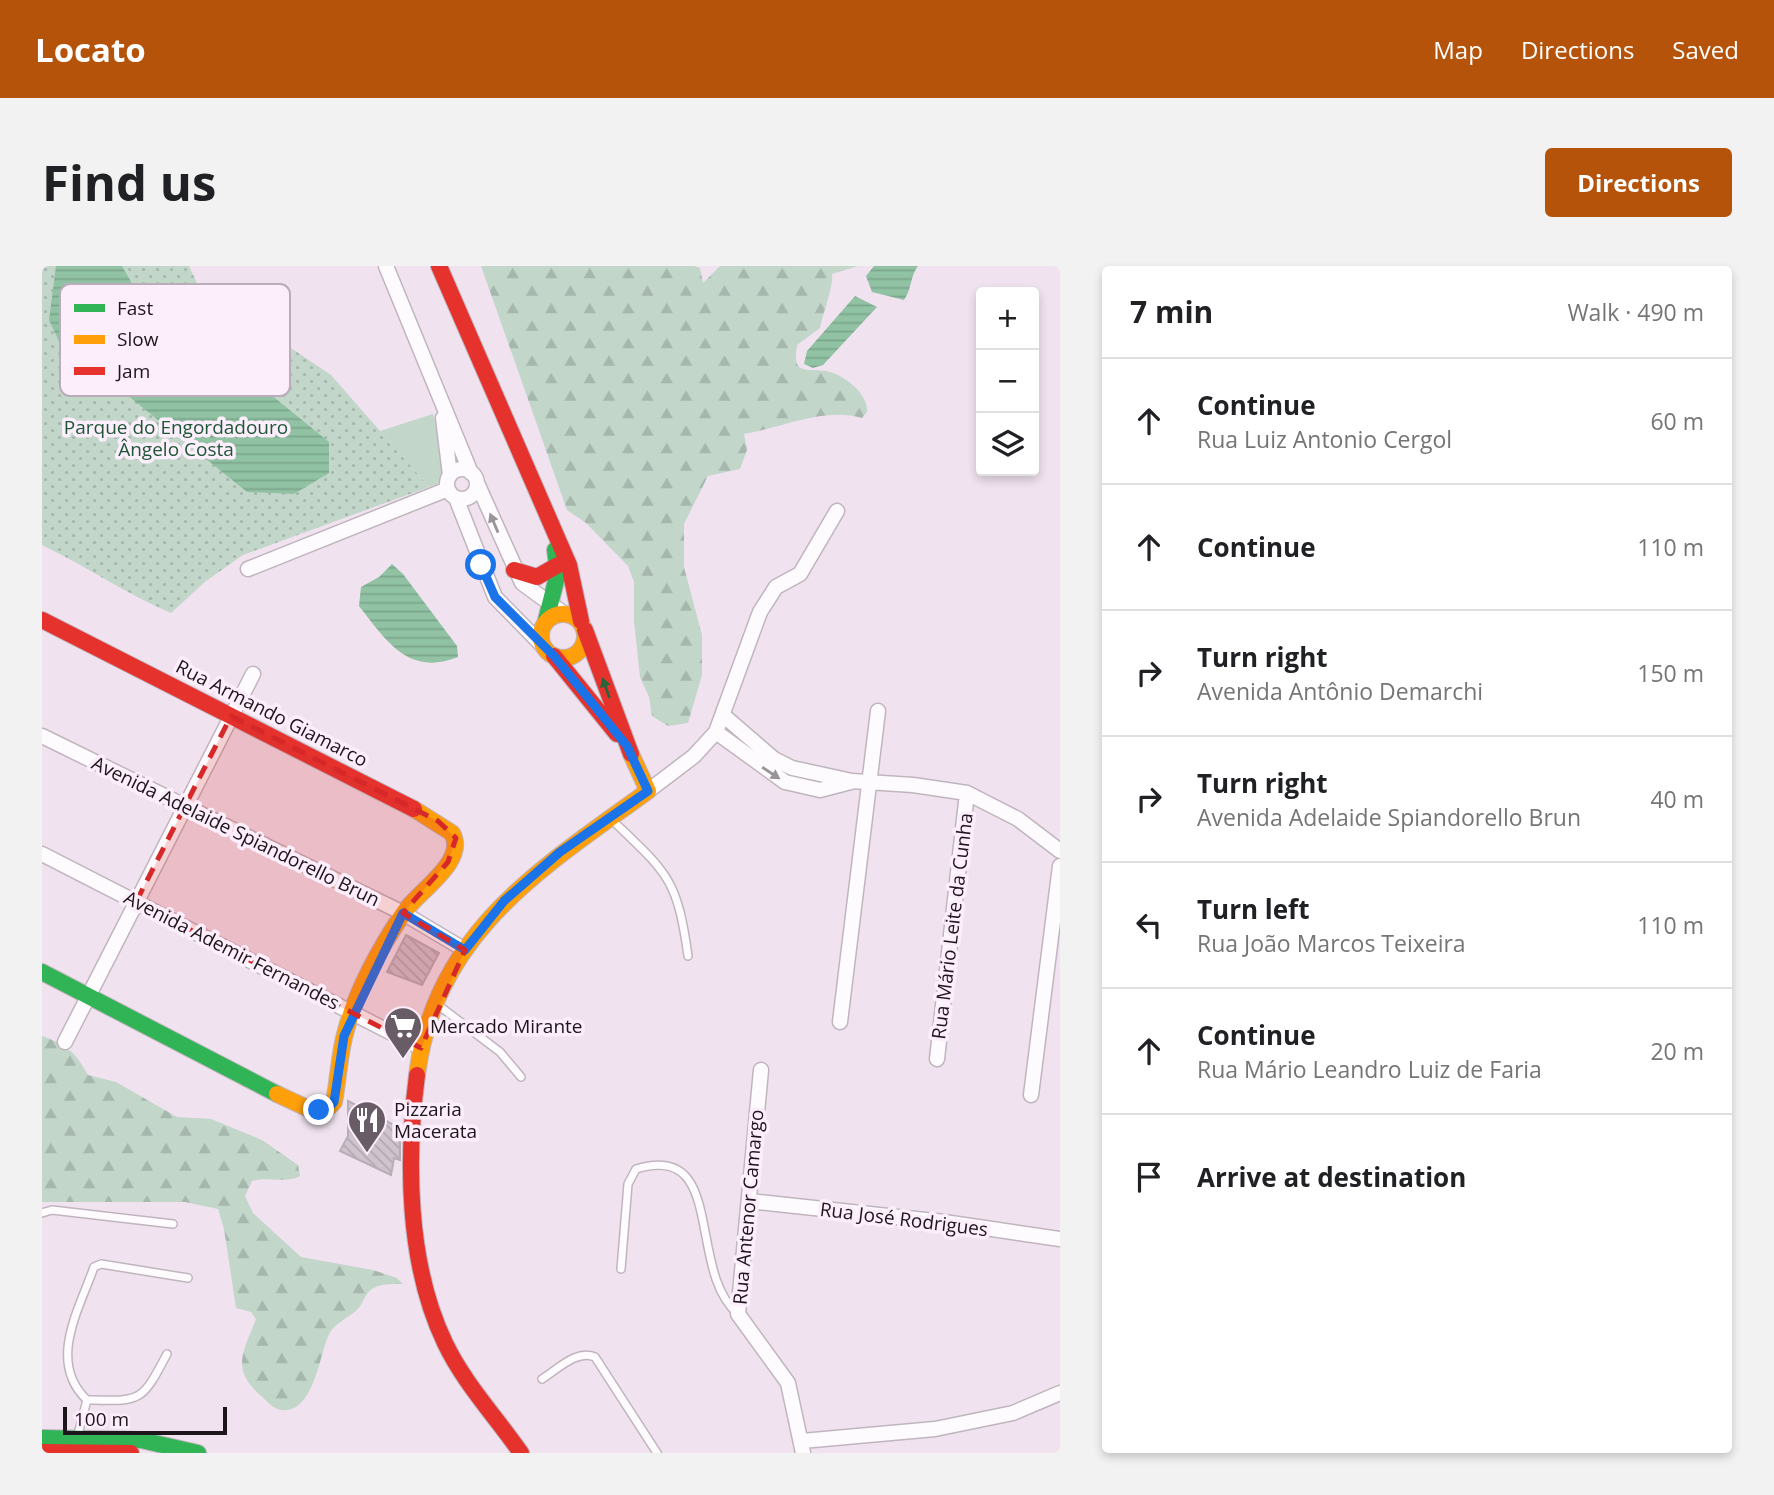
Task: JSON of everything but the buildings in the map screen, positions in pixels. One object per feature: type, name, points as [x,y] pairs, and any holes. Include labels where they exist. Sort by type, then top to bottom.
[{"type":"street","points":[[386,266],[514,570],[522,583],[583,626],[627,746],[648,791]]},
{"type":"street","points":[[439,266],[552,532],[569,565],[586,638],[578,653],[570,657],[548,651],[540,636],[546,620],[557,608],[558,565],[552,532]]},
{"type":"street","points":[[442,402],[452,488],[495,597],[548,651],[627,746]]},
{"type":"street","points":[[452,488],[460,470],[474,478]]},
{"type":"street","points":[[248,569],[452,488],[473,494],[474,478]]},
{"type":"street","points":[[521,1453],[445,1343],[430,1305],[418,1260],[412,1153],[421,1048],[435,1003],[465,950],[504,901],[560,852],[610,819],[694,756],[716,733],[760,612],[776,587],[800,574],[837,511]]},
{"type":"street","points":[[481,565],[503,565],[537,577],[558,565]]},
{"type":"street","name":"Rua Armando Giamarco","points":[[42,620],[449,828],[456,838],[456,850],[403,913]]},
{"type":"street","points":[[65,1042],[253,674]]},
{"type":"street","points":[[840,1022],[878,711]]},
{"type":"street","points":[[723,715],[774,759],[792,768],[852,781],[967,793],[1018,819],[1060,851]]},
{"type":"street","points":[[716,733],[785,782],[820,790],[852,781]]},
{"type":"street","name":"Avenida Adelaide Spiandorello Brun","points":[[42,736],[403,913],[465,950]]},
{"type":"street","name":"Rua Mário Leite da Cunha","points":[[937,1059],[967,793]]},
{"type":"street","name":"Avenida Ademir Fernandes","points":[[42,854],[421,1048]]},
{"type":"street","points":[[1031,1095],[1060,866]]},
{"type":"street","points":[[42,972],[307,1108],[328,1108],[334,1102],[344,1036],[403,913]]},
{"type":"street","name":"Rua Antenor Camargo","points":[[761,1070],[738,1314],[788,1384],[803,1447]]},
{"type":"street","name":"Rua José Rodrigues","points":[[749,1201],[944,1222],[1060,1239]]},
{"type":"street","points":[[803,1447],[935,1429],[1013,1413],[1060,1393]]},
{"type":"street","points":[[42,1438],[146,1440],[174,1444],[198,1453]]},
{"type":"street","points":[[42,1452],[131,1453]]},
{"type":"lane","points":[[610,819],[668,878],[681,906],[688,956]]},
{"type":"lane","points":[[435,1003],[500,1052],[520,1077]]},
{"type":"lane","points":[[621,1269],[628,1184],[636,1169],[655,1163],[674,1166],[690,1177],[697,1196],[711,1270],[724,1303],[738,1314]]},
{"type":"lane","points":[[42,1213],[52,1210],[173,1224]]},
{"type":"lane","points":[[167,1354],[148,1391],[138,1397],[129,1401],[88,1399],[71,1377],[66,1346],[94,1267],[101,1264],[188,1278]]},
{"type":"lane","points":[[542,1379],[579,1355],[595,1357],[657,1453]]},
{"type":"lane","points":[[77,1438],[88,1399]]},
{"type":"highlighted area","points":[[231,716],[438,821],[456,838],[448,862],[403,913],[465,950],[421,1048],[136,902]]},
{"type":"green space","name":"Parque do Engordadouro Ângelo Costa","points":[[42,266],[189,266],[198,284],[60,284],[60,396],[290,396],[290,347],[331,375],[429,487],[243,555],[206,581],[171,613],[42,545]]},
{"type":"green space","points":[[481,266],[694,266],[700,268],[703,283],[720,266],[858,266],[832,274],[820,328],[797,345],[796,362],[806,370],[826,371],[847,381],[864,398],[867,412],[862,418],[832,415],[744,434],[747,450],[740,469],[708,476],[684,524],[684,567],[702,635],[702,675],[688,723],[668,726],[652,716],[649,697],[640,677],[634,621],[634,582],[628,566],[586,523],[567,510]]},
{"type":"green space","points":[[433,414],[446,470],[444,481],[429,487],[380,431]]},
{"type":"green space","points":[[42,1036],[70,1051],[88,1075],[116,1082],[177,1117],[211,1119],[262,1140],[298,1165],[300,1176],[252,1181],[245,1196],[253,1213],[301,1257],[373,1270],[397,1278],[403,1284],[383,1285],[372,1289],[357,1310],[331,1330],[314,1381],[301,1403],[292,1409],[275,1408],[245,1376],[242,1359],[256,1319],[251,1312],[236,1308],[224,1229],[218,1209],[185,1202],[42,1202]]},
{"type":"shaded area","points":[[56,266],[122,266],[132,284],[60,284],[60,341],[49,320]]},
{"type":"shaded area","points":[[874,266],[918,266],[904,300],[872,292],[866,276]]},
{"type":"shaded area","points":[[855,296],[877,307],[823,365],[813,368],[804,364],[807,351]]},
{"type":"shaded area","points":[[128,396],[272,396],[329,442],[329,473],[294,494],[247,492]]},
{"type":"shaded area","points":[[392,564],[403,574],[457,646],[458,657],[440,662],[412,659],[389,642],[359,606],[361,587],[379,577]]},
{"type":"traffic: fast","points":[[546,620],[558,573],[555,550]]},
{"type":"traffic: fast","points":[[42,972],[277,1094]]},
{"type":"traffic: fast","points":[[42,1438],[141,1440],[198,1453]]},
{"type":"traffic: slow","points":[[563,614],[572,615],[579,620],[584,627],[585,636],[584,645],[579,652],[572,657],[563,658],[554,657],[547,652],[542,645],[541,636],[542,627],[547,620],[554,615],[563,614]]},
{"type":"traffic: slow","points":[[417,1075],[428,1025],[446,981],[470,943],[500,908],[533,877],[648,791],[631,754]]},
{"type":"traffic: slow","points":[[277,1094],[307,1108],[328,1108],[334,1102],[348,1022],[369,972],[405,911],[448,865],[455,844],[452,833],[414,809]]},
{"type":"traffic: jam","points":[[439,266],[569,565],[581,621]]},
{"type":"traffic: jam","points":[[514,570],[537,577],[558,565]]},
{"type":"traffic: jam","points":[[42,620],[414,809]]},
{"type":"traffic: jam","points":[[585,630],[631,754]]},
{"type":"traffic: jam","points":[[554,656],[617,734]]},
{"type":"traffic: jam","points":[[417,1075],[411,1176],[423,1280],[432,1312],[453,1358],[521,1453]]},
{"type":"traffic: jam","points":[[44,1452],[131,1453]]},
{"type":"place","name":"Mercado Mirante","points":[[403,1060]]},
{"type":"place","name":"Pizzaria Macerata","points":[[367,1154]]},
{"type":"route","points":[[319,1110],[328,1108],[334,1102],[344,1036],[403,913],[465,950],[504,901],[560,852],[648,791],[627,746],[554,656],[547,652],[495,597],[481,565]]}]
